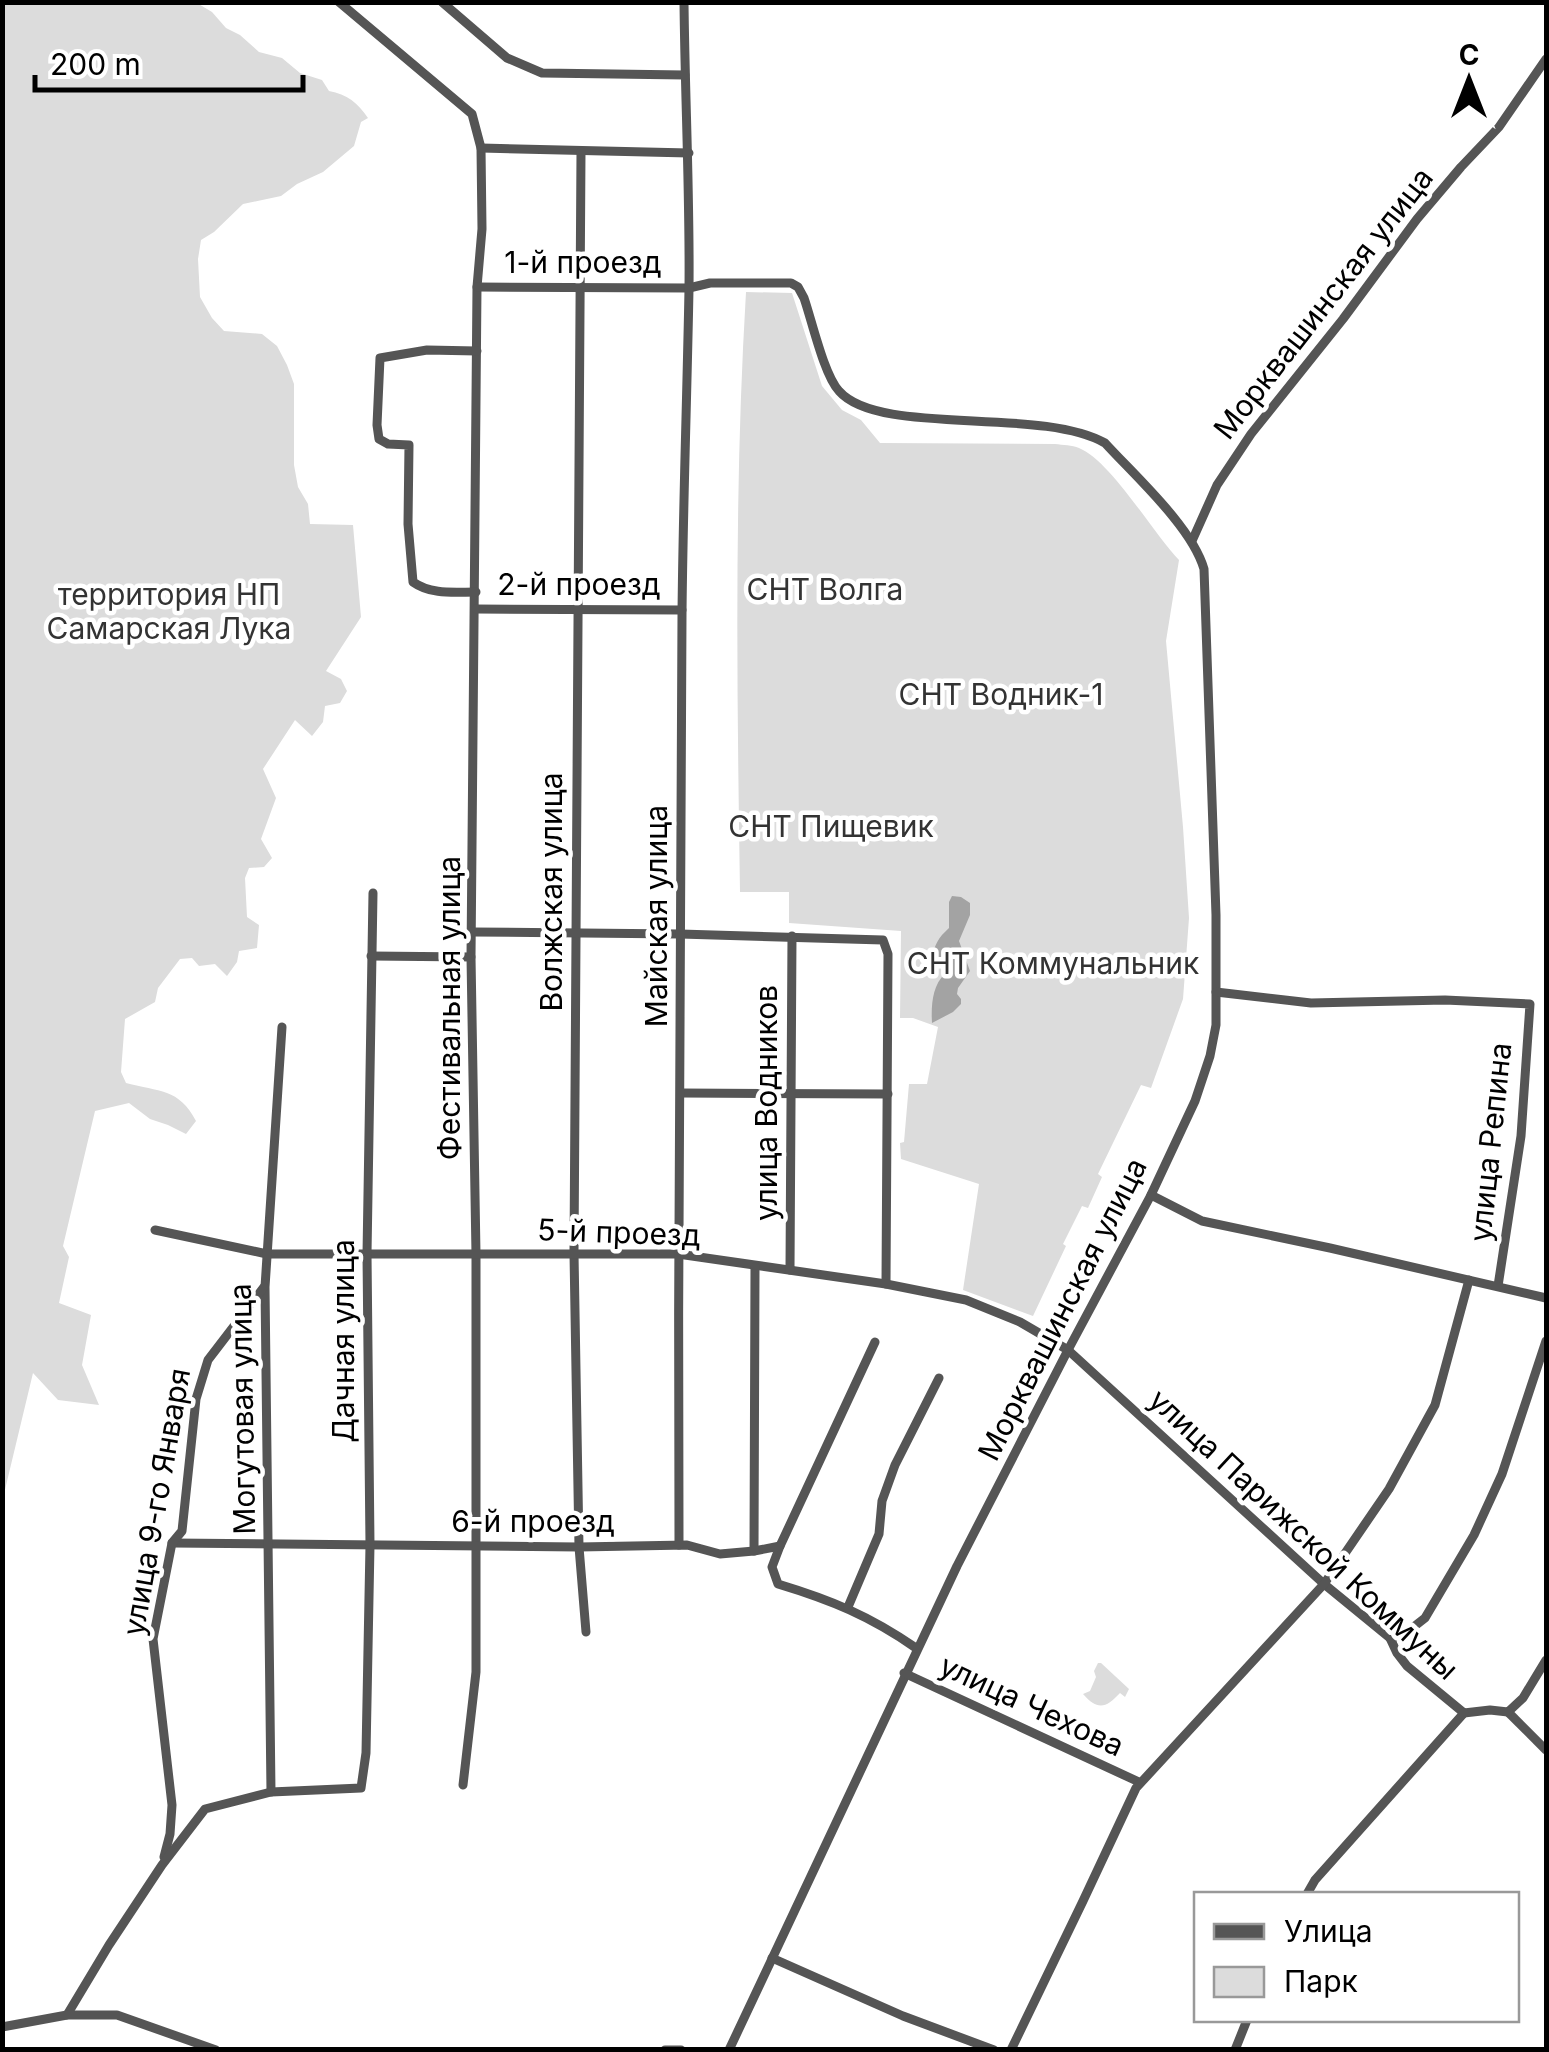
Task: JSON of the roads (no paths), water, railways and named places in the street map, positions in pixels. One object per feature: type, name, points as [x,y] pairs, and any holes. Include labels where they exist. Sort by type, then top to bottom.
[{"type":"street","points":[[338,2],[472,114],[482,148],[689,153]]},
{"type":"street","points":[[442,2],[507,58],[542,74],[685,76]]},
{"type":"street","name":"Майская улица","points":[[678,1545],[682,610],[689,288],[684,2]]},
{"type":"street","name":"Морквашинская улица","points":[[1192,541],[1217,485],[1250,434],[1460,167],[1499,126],[1546,59]]},
{"type":"street","name":"Фестивальная улица","points":[[463,1785],[476,1672],[471,957],[477,286],[482,148]]},
{"type":"street","name":"Волжская улица","points":[[582,152],[574,1253],[579,1547],[586,1632]]},
{"type":"street","name":"Морквашинская улица","points":[[689,288],[710,283],[791,283],[804,298],[838,390],[852,401],[868,410],[895,415],[1018,422],[1091,435],[1105,443],[1192,541],[1204,573],[1216,915],[1216,1025],[1195,1101],[1151,1194],[916,1648],[729,2050]]},
{"type":"street","name":"1-й проезд","points":[[477,286],[689,288]]},
{"type":"street","points":[[476,592],[435,592],[413,582],[408,524],[409,445],[379,440],[377,425],[380,358],[427,350],[477,351]]},
{"type":"street","name":"2-й проезд","points":[[476,609],[682,610]]},
{"type":"street","name":"Дачная улица","points":[[271,1792],[362,1788],[366,1753],[370,1545],[367,1254],[373,893]]},
{"type":"street","points":[[472,932],[883,940],[888,954],[886,1284]]},
{"type":"street","name":"улица Водников","points":[[790,1270],[792,936]]},
{"type":"street","points":[[370,956],[471,957]]},
{"type":"street","name":"улица Репина","points":[[1216,992],[1311,1003],[1445,1000],[1530,1004],[1521,1136],[1498,1286]]},
{"type":"street","name":"Могутовая улица","points":[[271,1792],[264,1286],[282,1026]]},
{"type":"street","points":[[680,1093],[888,1094]]},
{"type":"street","points":[[1151,1194],[1202,1221],[1546,1298]]},
{"type":"street","name":"5-й проезд","points":[[156,1230],[267,1254],[678,1254],[886,1284],[966,1300],[1020,1322],[1068,1350]]},
{"type":"street","points":[[754,1267],[754,1552]]},
{"type":"street","points":[[1011,2050],[1140,1782],[1324,1584],[1389,1490],[1434,1405],[1469,1280]]},
{"type":"street","name":"улица 9-го Января","points":[[162,1865],[172,1805],[154,1639],[172,1543],[182,1530],[196,1399],[208,1360],[264,1286]]},
{"type":"street","points":[[1390,1638],[1402,1636],[1424,1618],[1474,1535],[1502,1474],[1546,1341]]},
{"type":"street","points":[[875,1342],[772,1567],[778,1584],[848,1607],[916,1648]]},
{"type":"street","name":"улица Парижской Коммуны","points":[[1068,1350],[1324,1584],[1390,1638],[1406,1666],[1464,1713]]},
{"type":"street","points":[[848,1607],[879,1534],[882,1501],[895,1465],[939,1378]]},
{"type":"street","name":"6-й проезд","points":[[172,1543],[678,1545],[720,1554],[780,1546]]},
{"type":"street","points":[[1508,1712],[1523,1698],[1546,1660]]},
{"type":"street","name":"улица Чехова","points":[[904,1674],[1140,1782]]},
{"type":"street","points":[[1308,1892],[1464,1713],[1508,1712],[1546,1750]]},
{"type":"street","points":[[67,2015],[162,1865],[204,1809],[271,1792]]},
{"type":"street","points":[[772,1958],[903,2016],[994,2050]]},
{"type":"street","points":[[2,2027],[67,2015],[117,2015],[216,2050]]},
{"type":"street","points":[[1234,2050],[1247,2022]]},
{"type":"street","points":[[665,2050],[681,2050]]},
{"type":"park label","name":"СНТ Волга","points":[[825,589]]},
{"type":"park label","name":"территория НП Самарская Лука","points":[[169,611]]},
{"type":"park label","name":"СНТ Водник-1","points":[[1001,694]]},
{"type":"park label","name":"СНТ Пищевик","points":[[831,826]]},
{"type":"park label","name":"СНТ Коммунальник","points":[[1053,963]]}]
